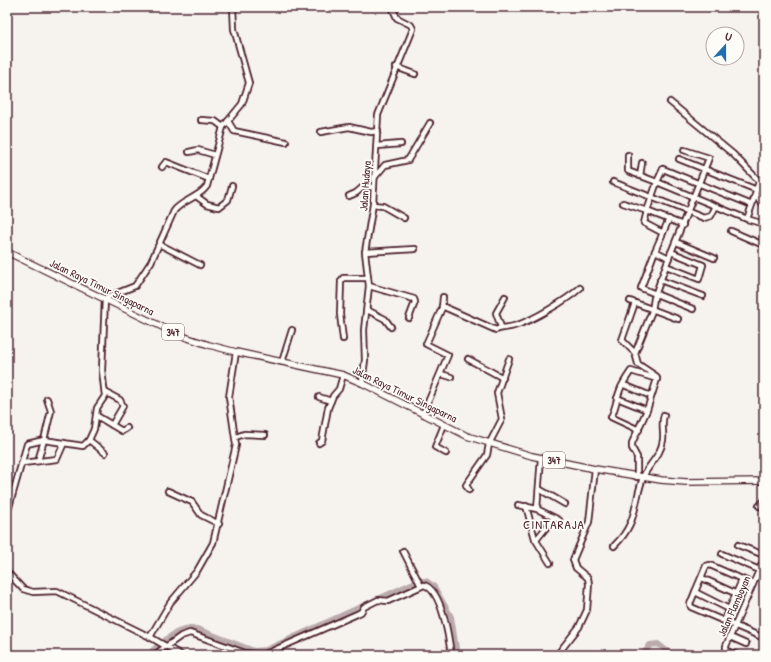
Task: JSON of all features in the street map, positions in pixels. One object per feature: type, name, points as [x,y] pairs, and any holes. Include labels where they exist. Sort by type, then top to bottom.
[{"type":"main road","name":"Jalan Raya Timur Singaparna","points":[[7,252],[104,300],[180,335],[236,352],[343,375],[360,382],[444,425],[489,444],[541,458],[640,477],[686,482],[764,481]]},
{"type":"street","points":[[7,514],[28,444],[44,440],[79,446],[86,445],[96,425],[97,408],[104,397],[105,392],[102,370],[104,300],[108,295],[135,286],[151,262],[177,206],[204,190],[209,179],[223,127],[242,104],[249,84],[234,29],[233,7]]},
{"type":"street","name":"Jalan Hudaya","points":[[360,382],[365,360],[364,330],[369,286],[365,252],[373,205],[379,108],[413,29],[410,25],[396,18],[392,7]]},
{"type":"street","points":[[396,67],[415,74]]},
{"type":"street","points":[[670,102],[733,154],[759,179],[756,196],[748,219]]},
{"type":"street","points":[[201,120],[215,121],[223,127]]},
{"type":"street","points":[[228,121],[234,131],[286,142]]},
{"type":"street","points":[[374,178],[385,166],[408,160],[430,123]]},
{"type":"street","points":[[321,132],[349,127],[371,132],[378,131]]},
{"type":"street","points":[[377,146],[401,144]]},
{"type":"street","points":[[189,152],[198,150],[215,155]]},
{"type":"street","points":[[657,379],[656,376],[636,361],[635,353],[652,309],[660,280],[695,197],[709,158],[684,150]]},
{"type":"street","points":[[628,155],[628,169],[640,176],[764,224]]},
{"type":"street","points":[[679,159],[757,190]]},
{"type":"street","points":[[162,167],[166,162],[209,179]]},
{"type":"street","points":[[640,176],[642,163]]},
{"type":"street","points":[[663,232],[644,223],[652,196],[663,169],[752,205]]},
{"type":"street","points":[[613,182],[708,218],[716,206]]},
{"type":"street","points":[[196,196],[207,204],[219,207],[228,200],[232,186]]},
{"type":"street","points":[[349,196],[356,193],[363,187],[374,187]]},
{"type":"street","points":[[756,196],[764,206]]},
{"type":"street","points":[[623,203],[683,225]]},
{"type":"street","points":[[373,205],[383,206],[404,218]]},
{"type":"street","points":[[669,219],[640,286],[655,294],[693,309]]},
{"type":"street","points":[[731,231],[761,244],[764,241]]},
{"type":"street","points":[[676,242],[714,258]]},
{"type":"street","points":[[159,244],[200,265]]},
{"type":"street","points":[[365,252],[415,248]]},
{"type":"street","points":[[655,251],[669,258]]},
{"type":"street","points":[[666,266],[699,279],[701,277],[703,265],[671,252]]},
{"type":"street","points":[[343,339],[340,314],[341,281],[343,278],[368,278]]},
{"type":"street","points":[[660,280],[703,296]]},
{"type":"street","points":[[369,286],[414,299],[415,302],[409,318]]},
{"type":"street","points":[[442,306],[496,330],[501,327],[514,326],[540,314],[570,297],[580,288]]},
{"type":"street","points":[[423,414],[441,374],[448,354],[426,344],[442,306],[443,297]]},
{"type":"street","points":[[501,327],[496,310],[505,297]]},
{"type":"street","points":[[630,301],[678,320]]},
{"type":"street","points":[[635,303],[622,340],[635,353]]},
{"type":"street","points":[[367,310],[382,317],[391,328]]},
{"type":"street","points":[[282,362],[292,330]]},
{"type":"street","points":[[150,637],[170,604],[197,571],[213,543],[235,453],[236,437],[229,397],[236,352]]},
{"type":"street","points":[[469,490],[466,485],[487,456],[489,444],[502,419],[497,392],[509,359]]},
{"type":"street","points":[[468,360],[503,378]]},
{"type":"street","points":[[639,430],[611,418],[616,408],[621,386],[624,385],[631,371],[657,379]]},
{"type":"street","points":[[441,374],[451,377]]},
{"type":"street","points":[[319,442],[322,441],[324,424],[331,401],[337,394],[343,375]]},
{"type":"street","points":[[614,546],[629,527],[637,507],[640,477],[638,457],[632,448],[632,443],[648,410],[657,379]]},
{"type":"street","points":[[624,385],[652,396]]},
{"type":"street","points":[[105,392],[120,400],[123,406],[112,425]]},
{"type":"street","points":[[319,397],[331,401]]},
{"type":"street","points":[[618,398],[648,410]]},
{"type":"street","points":[[38,462],[51,411],[47,399]]},
{"type":"street","points":[[640,477],[659,452],[663,440],[662,420],[664,415]]},
{"type":"street","points":[[97,416],[122,432],[127,428]]},
{"type":"street","points":[[444,425],[435,447],[446,453]]},
{"type":"street","points":[[236,437],[244,434],[264,435]]},
{"type":"street","points":[[89,440],[105,453]]},
{"type":"street","points":[[23,463],[57,459],[64,443]]},
{"type":"street","points":[[537,509],[541,458]]},
{"type":"street","points":[[557,655],[579,627],[588,607],[588,578],[576,568],[573,560],[580,546],[590,517],[596,469]]},
{"type":"street","points":[[539,489],[565,504]]},
{"type":"street","points":[[168,491],[192,502],[201,515],[218,524]]},
{"type":"street","points":[[759,506],[764,501]]},
{"type":"street","points":[[518,505],[537,509],[559,520]]},
{"type":"street","points":[[526,506],[536,540],[550,563]]},
{"type":"street","points":[[536,540],[554,518]]},
{"type":"street","points":[[532,525],[543,530]]},
{"type":"street","points":[[738,545],[764,555]]},
{"type":"street","points":[[403,551],[420,583],[428,587],[443,613],[451,655]]},
{"type":"street","points":[[722,554],[762,571]]},
{"type":"street","name":"Jalan Flamboyan","points":[[737,655],[726,649],[753,584],[762,571],[764,559]]},
{"type":"street","points":[[753,584],[708,565],[706,566],[690,604],[691,607],[764,638]]},
{"type":"street","points":[[7,572],[24,589],[33,592],[57,591],[160,642],[181,655]]},
{"type":"street","points":[[702,578],[737,594]]},
{"type":"street","points":[[724,621],[742,580]]},
{"type":"street","points":[[154,655],[181,636],[190,633],[245,653],[265,654],[357,614],[361,612],[364,607],[378,600],[388,601],[420,583]]},
{"type":"street","points":[[695,592],[730,608]]},
{"type":"street","points":[[730,637],[746,644]]},
{"type":"waterway","points":[[150,655],[152,651],[173,635],[190,629],[197,629],[254,651],[266,650],[418,581],[426,581],[434,587],[451,617],[457,655]]},
{"type":"waterway","points":[[643,655],[650,645],[658,644],[672,655]]},
{"type":"district","name":"CINTARAJA","points":[[554,524]]}]
